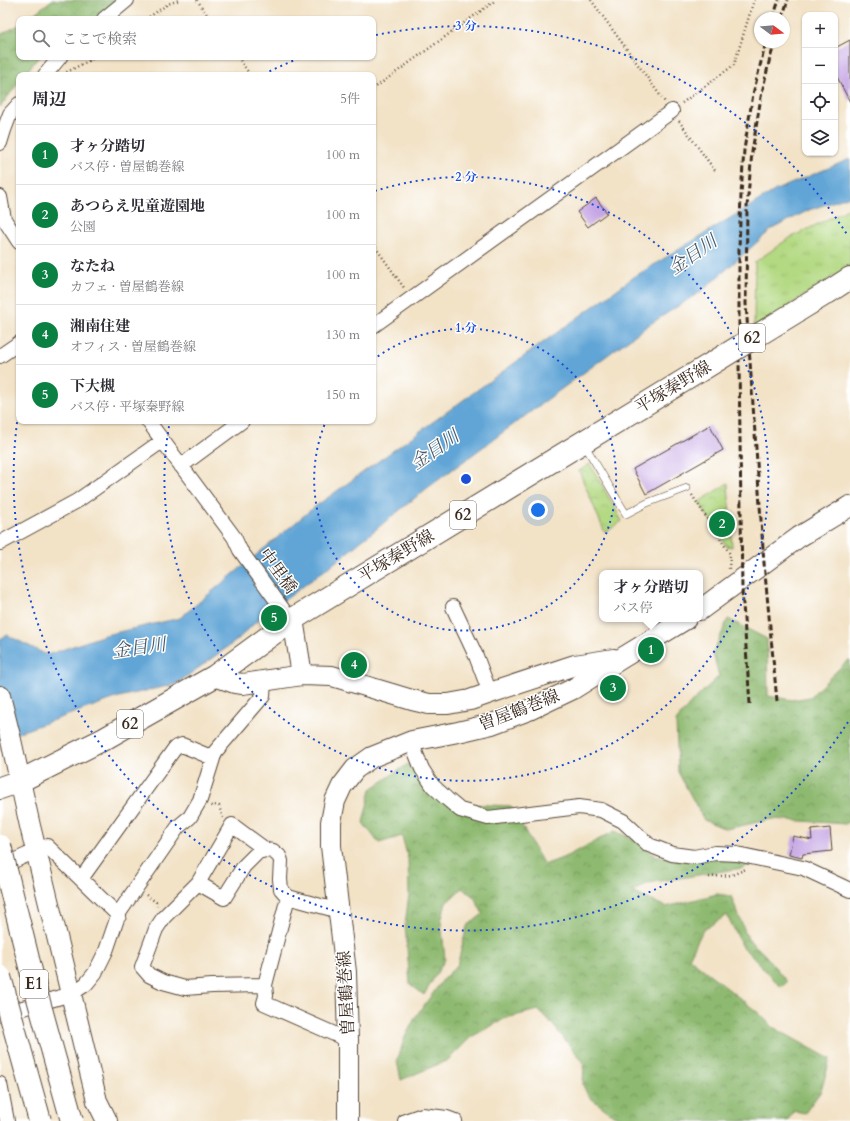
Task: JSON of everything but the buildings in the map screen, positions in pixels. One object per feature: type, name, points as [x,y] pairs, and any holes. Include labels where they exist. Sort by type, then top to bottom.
[{"type":"main road","name":"平塚秦野線","points":[[10,784],[104,739],[215,676],[253,648],[290,617],[583,442],[850,278]]},
{"type":"main road","points":[[703,608],[799,537],[850,506]]},
{"type":"main road","points":[[290,617],[302,675]]},
{"type":"main road","points":[[622,658],[681,622]]},
{"type":"main road","name":"曽屋鶴巻線","points":[[215,676],[235,683],[243,684],[302,675],[332,676],[412,700],[429,704],[448,704],[470,700],[575,665],[622,658]]},
{"type":"main road","name":"曽屋鶴巻線","points":[[348,1121],[346,972],[331,846],[331,822],[335,800],[342,786],[355,769],[372,757],[412,741],[492,724],[529,710],[573,689],[622,658]]},
{"type":"main road","points":[[0,696],[11,740],[10,784],[36,850],[97,1101],[107,1121]]},
{"type":"main road","name":"E1","points":[[0,846],[36,991],[72,1121]]},
{"type":"main road","name":"E1","points":[[0,977],[40,1121]]},
{"type":"street","points":[[108,16],[127,0]]},
{"type":"street","points":[[47,72],[57,60]]},
{"type":"street","points":[[0,143],[2,130],[10,114],[16,107]]},
{"type":"street","points":[[376,324],[672,111]]},
{"type":"street","points":[[0,197],[4,219],[16,237]]},
{"type":"street","points":[[0,356],[16,345]]},
{"type":"street","name":"中里橋","points":[[150,424],[234,537],[240,550],[290,617]]},
{"type":"street","points":[[180,466],[238,424]]},
{"type":"street","points":[[0,543],[77,501],[162,441]]},
{"type":"street","points":[[453,607],[476,656],[490,693]]},
{"type":"street","points":[[0,1014],[71,994],[86,984],[95,973],[106,951],[119,916],[136,888],[178,827],[190,817],[195,809],[200,800],[215,752],[263,696],[264,680]]},
{"type":"street","points":[[412,741],[422,769],[433,786],[460,810],[488,818],[579,807],[601,810],[623,821],[649,845],[672,854],[694,857],[715,853],[737,854],[803,868],[850,890]]},
{"type":"street","points":[[81,879],[175,748],[182,745],[213,758]]},
{"type":"street","points":[[265,985],[185,988],[163,982],[149,975],[142,967],[156,929],[164,918],[198,883],[232,825],[266,850]]},
{"type":"street","points":[[0,867],[47,846],[119,916]]},
{"type":"street","points":[[198,883],[224,898],[244,866],[258,852],[266,850],[273,851],[279,856],[281,861],[281,889],[288,897],[339,911]]},
{"type":"street","points":[[288,897],[265,985],[266,996],[264,1003],[348,1040]]},
{"type":"street","points":[[0,1084],[6,1121]]},
{"type":"street","points":[[405,1121],[422,1115],[447,1118],[454,1121]]},
{"type":"lane","points":[[583,442],[626,514],[647,503],[687,488]]},
{"type":"path","points":[[150,16],[168,4],[179,0]]},
{"type":"path","points":[[197,0],[208,16]]},
{"type":"path","points":[[376,87],[496,0]]},
{"type":"path","points":[[591,0],[716,172]]},
{"type":"path","points":[[672,111],[734,65],[754,0]]},
{"type":"path","points":[[67,72],[90,60]]},
{"type":"path","points":[[240,60],[248,72]]},
{"type":"path","points":[[376,248],[412,297]]},
{"type":"path","points":[[687,488],[730,554],[729,573]]},
{"type":"path","points":[[195,809],[202,811],[214,805],[219,806],[223,820]]},
{"type":"path","points":[[136,888],[156,902],[156,929]]},
{"type":"green space","points":[[52,0],[119,0],[98,16],[31,16]]},
{"type":"green space","points":[[16,27],[16,60],[36,60],[26,72],[16,72],[16,86],[0,107],[0,35]]},
{"type":"green space","points":[[850,208],[850,266],[754,328],[755,262],[788,239]]},
{"type":"green space","points":[[590,464],[622,521],[605,533],[579,471]]},
{"type":"green space","points":[[728,483],[732,547],[726,546],[699,502]]},
{"type":"green space","points":[[728,619],[767,639],[768,696],[792,700],[810,697],[847,661],[850,660],[850,820],[846,824],[772,819],[726,829],[704,820],[678,772],[676,721],[691,703],[719,676],[713,653]]},
{"type":"green space","points":[[408,764],[439,783],[464,804],[511,806],[544,865],[565,857],[615,831],[637,841],[656,857],[715,855],[752,864],[742,868],[648,883],[632,892],[666,907],[717,894],[731,896],[748,939],[765,955],[787,982],[781,987],[743,947],[727,915],[703,930],[689,958],[761,1015],[771,1026],[830,1059],[821,1091],[805,1113],[794,1111],[787,1121],[628,1121],[613,1115],[588,1096],[583,1085],[584,1063],[549,1020],[538,1010],[506,1018],[471,1037],[448,1060],[401,1080],[397,1061],[405,1037],[416,1016],[445,977],[457,966],[467,926],[483,914],[474,897],[462,888],[446,903],[441,921],[445,959],[424,995],[410,984],[405,925],[409,894],[408,859],[402,836],[379,843],[363,823],[371,789]]},
{"type":"water","name":"金目川","points":[[850,159],[850,196],[809,210],[772,229],[703,290],[647,326],[426,489],[329,567],[259,619],[236,641],[176,684],[119,697],[0,739],[0,639],[7,635],[47,655],[105,635],[180,618],[312,509],[634,277],[776,190]]},
{"type":"railway","points":[[775,12],[779,0]]},
{"type":"railway","points":[[784,12],[788,0]]},
{"type":"railway","points":[[750,704],[742,590],[739,249],[744,150],[753,94],[764,48]]},
{"type":"railway","points":[[773,48],[761,97],[752,152],[747,207],[746,304],[764,563],[777,701]]},
{"type":"place","name":"あつらえ児童遊園地","points":[[722,524]]},
{"type":"place","name":"下大槻","points":[[274,618]]},
{"type":"place","name":"才ヶ分踏切","points":[[651,650]]},
{"type":"place","name":"湘南住建","points":[[354,665]]},
{"type":"place","name":"なたね","points":[[613,688]]}]
